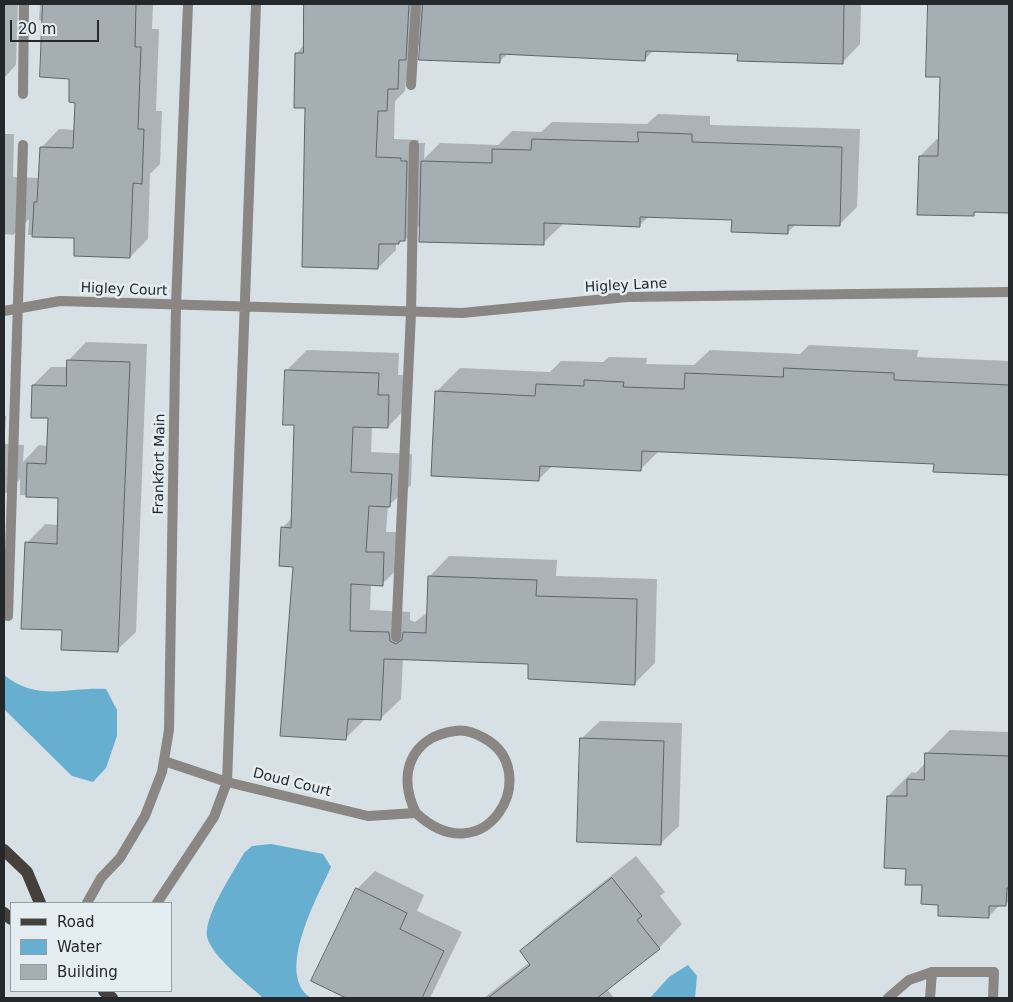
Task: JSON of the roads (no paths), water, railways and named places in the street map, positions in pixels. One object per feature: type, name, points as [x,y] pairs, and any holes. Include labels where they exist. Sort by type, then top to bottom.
[{"type":"main road","points":[[4,850],[27,872],[40,902]]},
{"type":"street","points":[[24,4],[24,94]]},
{"type":"street","name":"Frankfort Main","points":[[88,902],[101,878],[120,858],[145,816],[162,772],[169,730],[176,305],[188,4]]},
{"type":"street","points":[[158,902],[214,817],[228,782],[256,4]]},
{"type":"street","points":[[411,84],[416,4]]},
{"type":"street","points":[[8,616],[23,145]]},
{"type":"street","points":[[396,637],[410,313],[414,145]]},
{"type":"street","name":"Higley Lane","points":[[245,308],[462,313],[626,297],[1009,292]]},
{"type":"street","name":"Higley Court","points":[[4,311],[60,301],[245,308]]},
{"type":"street","points":[[459,730],[474,733],[489,741],[500,752],[508,769],[510,787],[505,804],[495,819],[480,829],[463,834],[445,833],[429,825],[416,813],[408,790],[409,766],[416,752],[428,740],[442,733],[459,730]]},
{"type":"street","name":"Doud Court","points":[[164,761],[228,782],[368,816],[416,813]]},
{"type":"street","points":[[930,998],[932,972]]},
{"type":"street","points":[[888,998],[909,980],[932,972],[994,972],[993,998]]},
{"type":"water","points":[[4,675],[17,683],[41,691],[106,689],[117,710],[117,736],[106,768],[93,782],[72,776],[4,709]]},
{"type":"water","points":[[271,844],[323,854],[331,867],[309,915],[302,934],[298,954],[297,971],[301,987],[311,998],[263,998],[225,963],[212,948],[208,940],[207,932],[213,909],[244,853],[252,846]]},
{"type":"water","points":[[688,965],[697,976],[695,998],[650,998],[669,977]]}]
